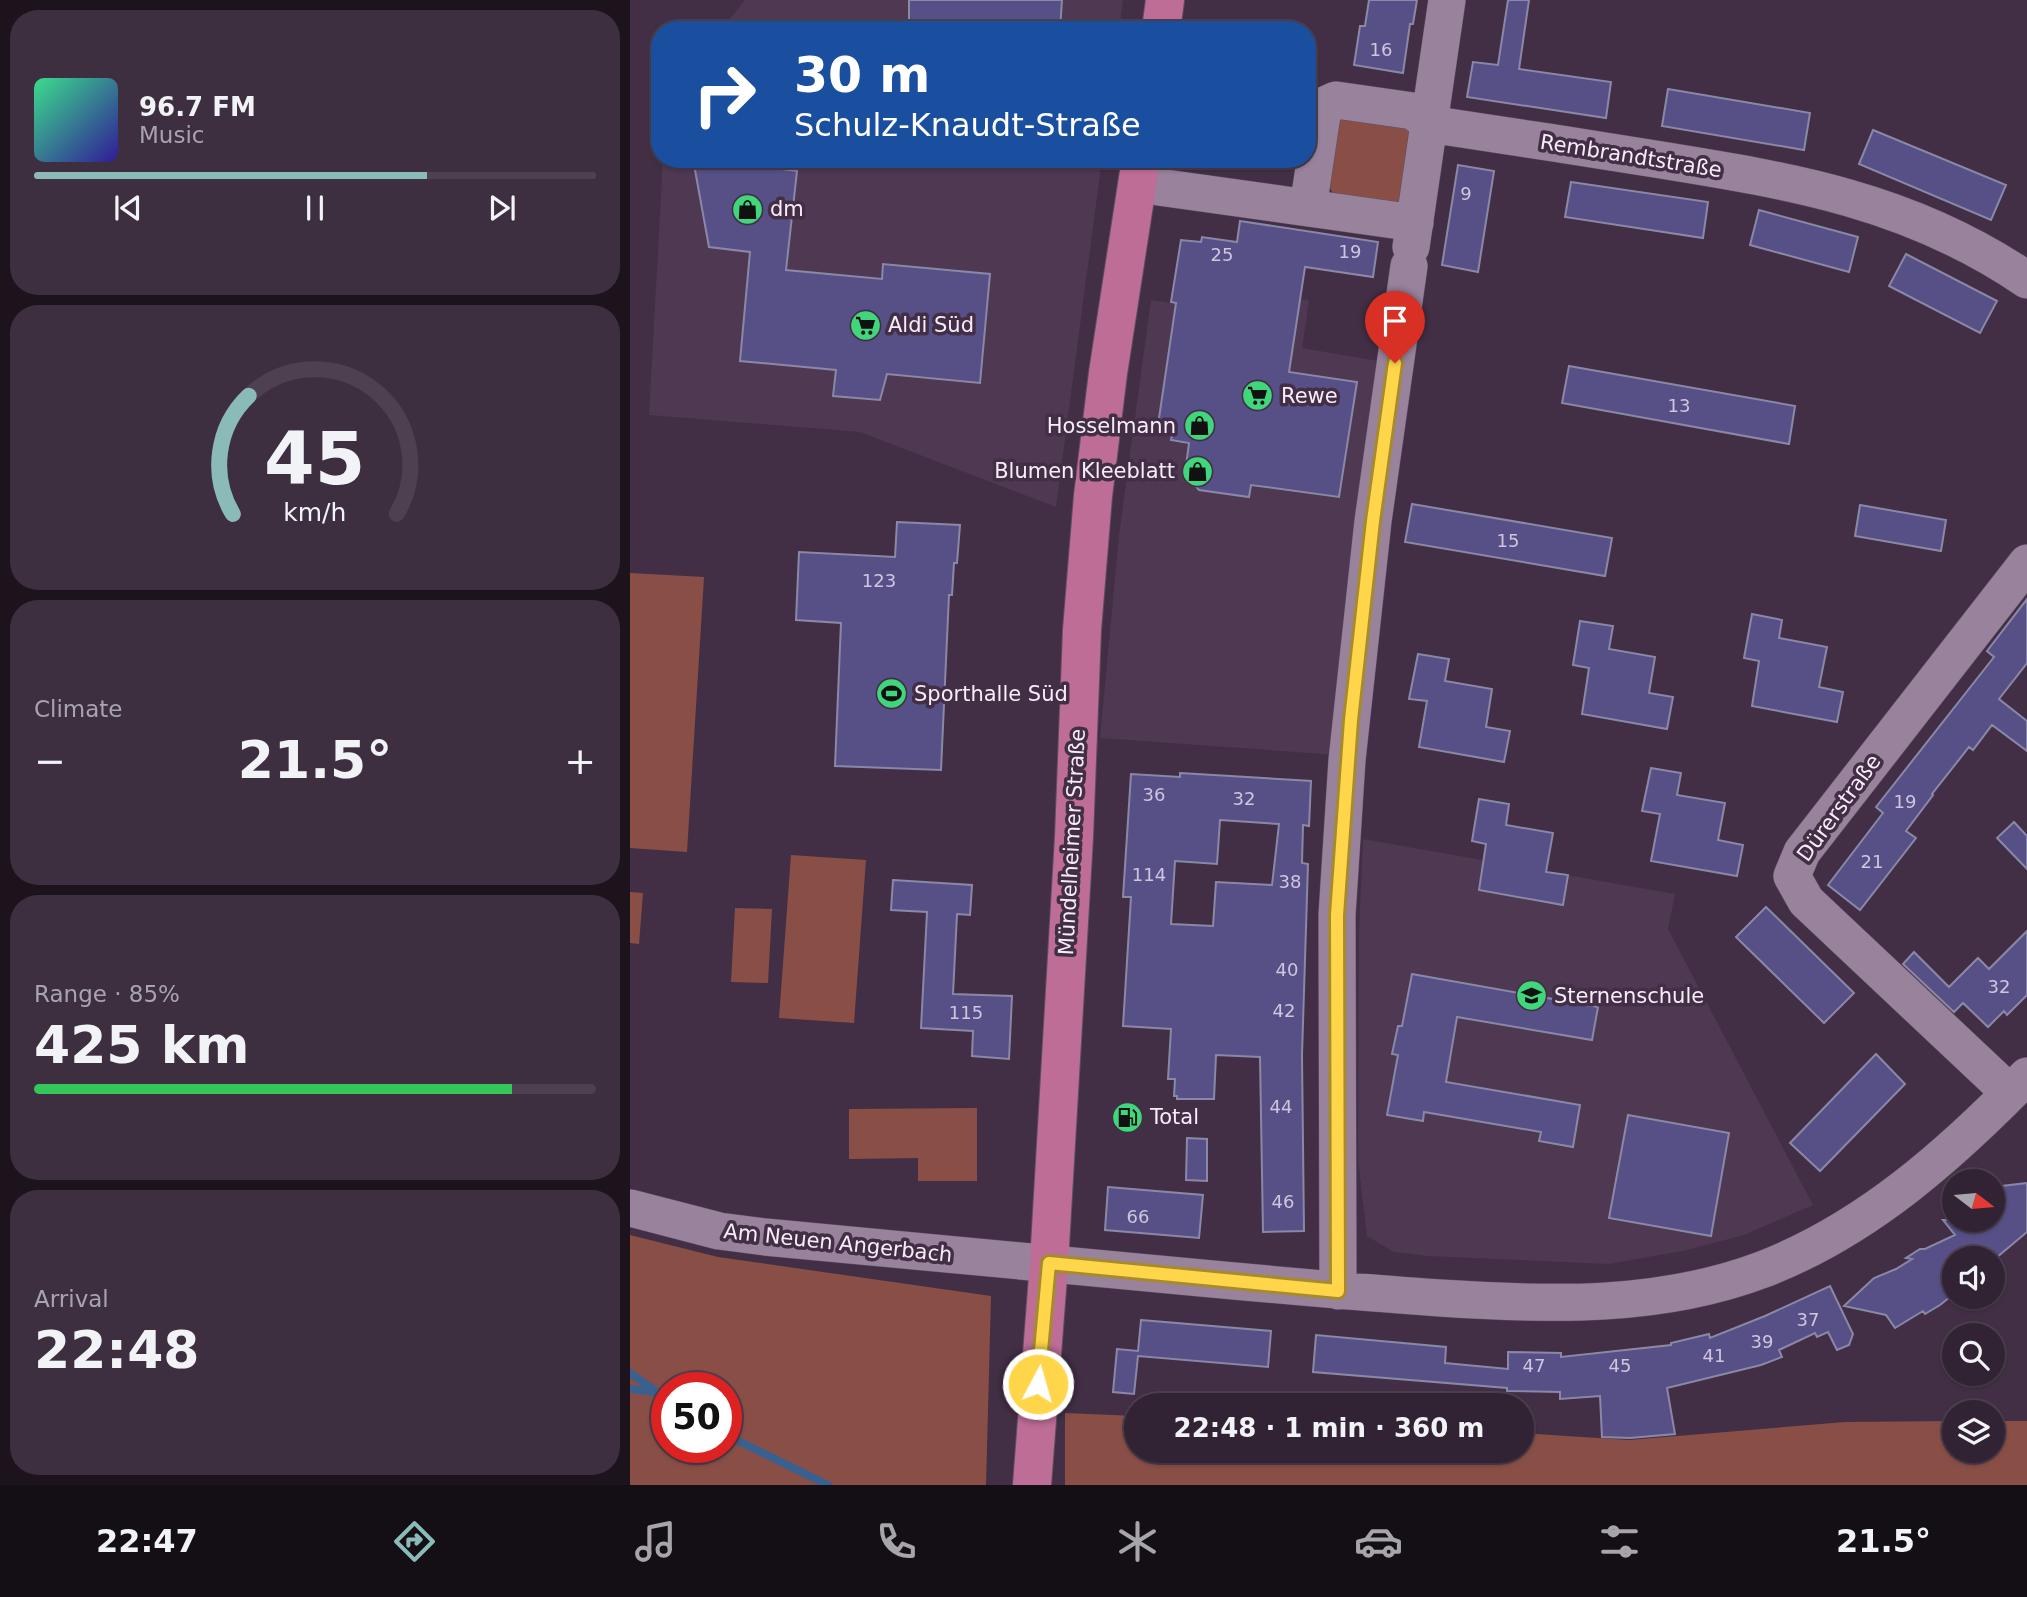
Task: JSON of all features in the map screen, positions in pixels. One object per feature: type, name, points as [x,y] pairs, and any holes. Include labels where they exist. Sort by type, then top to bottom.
[{"type":"main road","points":[[1162,21],[1166,0]]},
{"type":"main road","name":"Mündelheimer Straße","points":[[1032,1485],[1049,1263],[1082,630],[1093,496],[1108,373],[1139,172]]},
{"type":"street","points":[[1338,1291],[1337,915],[1347,760],[1373,521],[1447,0]]},
{"type":"street","name":"Rembrandtstraße","points":[[1316,155],[1322,115],[1327,104],[1336,100],[1413,111],[1429,124],[1764,177],[1844,195],[1896,211],[1949,234],[2027,280]]},
{"type":"street","name":"Rembrandtstraße","points":[[1308,208],[1314,168]]},
{"type":"street","points":[[1139,172],[1308,208],[1411,247]]},
{"type":"street","name":"Dürerstraße","points":[[2019,1085],[1806,901],[1791,876],[1802,852],[2027,563]]},
{"type":"street","name":"Am Neuen Angerbach","points":[[630,1208],[719,1231],[1338,1291],[1531,1304],[1630,1301],[1722,1282],[1762,1270],[1840,1232],[1872,1212],[1979,1126],[2019,1085]]},
{"type":"shaded area","points":[[745,0],[1123,0],[1120,21],[728,21]]},
{"type":"shaded area","points":[[1342,113],[1413,126],[1403,202],[1392,207],[1344,200],[1333,193],[1327,184],[1329,133]]},
{"type":"shaded area","points":[[663,168],[1101,168],[1056,507],[860,432],[649,415]]},
{"type":"shaded area","points":[[1228,289],[1309,300],[1302,348],[1384,362],[1338,755],[1100,738],[1119,535],[1151,300],[1193,306]]},
{"type":"shaded area","points":[[630,573],[704,577],[687,852],[630,848]]},
{"type":"shaded area","name":"Sternenschule","points":[[1363,839],[1675,894],[1668,929],[1813,1205],[1744,1235],[1683,1251],[1608,1264],[1428,1256],[1394,1252],[1367,1236],[1358,1160],[1359,932]]},
{"type":"shaded area","points":[[791,855],[866,860],[854,1023],[779,1018]]},
{"type":"shaded area","points":[[630,892],[643,893],[639,944],[630,943]]},
{"type":"shaded area","points":[[735,908],[772,909],[768,983],[731,982]]},
{"type":"shaded area","points":[[977,1108],[977,1181],[918,1181],[918,1158],[849,1159],[849,1109]]},
{"type":"shaded area","points":[[630,1235],[718,1257],[991,1296],[986,1485],[630,1485]]},
{"type":"shaded area","points":[[1065,1413],[1124,1415],[1124,1463],[1534,1463],[1534,1434],[1629,1440],[1845,1422],[1942,1421],[1942,1463],[2005,1463],[2005,1421],[2027,1421],[2027,1485],[1065,1485]]},
{"type":"building","points":[[909,0],[1062,0],[1061,21],[909,21]]},
{"type":"building","points":[[1369,0],[1417,0],[1413,24],[1410,24],[1403,73],[1354,65],[1360,26],[1365,26]]},
{"type":"building","points":[[1508,0],[1529,0],[1519,69],[1611,82],[1606,118],[1467,97],[1473,62],[1498,65]]},
{"type":"building","points":[[1668,89],[1810,113],[1804,150],[1662,126]]},
{"type":"building","points":[[1873,130],[2006,185],[1991,220],[1859,164]]},
{"type":"building","points":[[1458,165],[1494,171],[1478,272],[1442,265]]},
{"type":"building","name":"Aldi Süd","points":[[695,168],[781,168],[797,171],[786,270],[882,279],[883,264],[990,274],[980,383],[887,374],[880,400],[833,396],[836,370],[740,361],[750,252],[709,247]]},
{"type":"building","points":[[1571,182],[1708,202],[1703,238],[1565,217]]},
{"type":"building","points":[[1759,210],[1858,237],[1849,272],[1750,245]]},
{"type":"building","name":"Rewe","points":[[1240,221],[1378,242],[1373,277],[1305,267],[1289,372],[1357,382],[1339,497],[1251,485],[1249,497],[1199,490],[1185,473],[1189,443],[1171,440],[1174,427],[1158,425],[1176,303],[1171,302],[1181,240],[1201,242],[1202,237],[1237,242]]},
{"type":"building","points":[[1906,254],[1997,301],[1980,333],[1889,286]]},
{"type":"building","points":[[1569,366],[1795,406],[1789,444],[1562,403]]},
{"type":"building","points":[[1412,504],[1612,538],[1605,576],[1405,542]]},
{"type":"building","points":[[1860,505],[1946,520],[1941,551],[1855,536]]},
{"type":"building","name":"Sporthalle Süd","points":[[897,522],[960,525],[952,595],[949,595],[941,770],[835,766],[841,623],[796,620],[799,552],[895,557]]},
{"type":"building","points":[[2027,599],[2027,663],[1999,699],[2027,721],[2027,751],[1992,725],[1973,750],[1969,747],[1932,794],[1906,831],[1916,838],[1860,910],[1828,885],[1883,813],[1876,807],[1994,657],[1987,651]]},
{"type":"building","points":[[1752,614],[1782,620],[1779,638],[1827,647],[1819,687],[1843,692],[1837,722],[1752,706],[1759,661],[1744,658]]},
{"type":"building","points":[[1580,621],[1613,626],[1609,649],[1655,657],[1649,693],[1673,697],[1667,729],[1582,714],[1589,668],[1573,665]]},
{"type":"building","points":[[1418,654],[1449,659],[1445,681],[1492,689],[1486,727],[1510,731],[1504,762],[1419,747],[1427,701],[1409,699]]},
{"type":"building","points":[[1651,768],[1681,773],[1677,795],[1725,803],[1718,840],[1743,845],[1737,876],[1651,861],[1660,814],[1642,811]]},
{"type":"building","points":[[1180,773],[1311,781],[1309,826],[1303,825],[1302,863],[1308,864],[1302,1055],[1304,1231],[1263,1232],[1260,1057],[1216,1055],[1214,1099],[1177,1099],[1177,1096],[1174,1096],[1175,1079],[1168,1079],[1171,1029],[1123,1026],[1131,897],[1123,897],[1131,774],[1180,777]],"holes":[[[1220,820],[1279,824],[1272,885],[1216,882],[1213,926],[1171,924],[1175,861],[1217,864]]]},
{"type":"building","points":[[1479,799],[1509,804],[1506,825],[1553,833],[1546,872],[1568,875],[1563,905],[1479,890],[1486,844],[1472,841]]},
{"type":"building","points":[[2014,822],[2027,836],[2027,869],[1997,838]]},
{"type":"building","points":[[893,880],[972,885],[970,915],[957,914],[953,994],[1012,996],[1009,1059],[972,1056],[973,1031],[921,1028],[927,912],[891,910]]},
{"type":"building","points":[[1766,907],[1854,993],[1824,1023],[1736,937]]},
{"type":"building","points":[[2027,931],[2027,995],[2007,1015],[2004,1011],[1988,1027],[1963,1003],[1954,1012],[1903,964],[1914,952],[1949,987],[1978,958],[1989,969]]},
{"type":"building","points":[[1412,974],[1598,1007],[1592,1040],[1457,1017],[1446,1082],[1580,1105],[1573,1147],[1539,1141],[1541,1132],[1424,1112],[1423,1121],[1387,1115],[1398,1055],[1392,1054],[1398,1026],[1402,1026]]},
{"type":"building","points":[[1876,1054],[1905,1084],[1820,1171],[1790,1143]]},
{"type":"building","points":[[1628,1115],[1729,1133],[1711,1236],[1609,1218]]},
{"type":"building","points":[[1187,1138],[1207,1139],[1207,1181],[1186,1180]]},
{"type":"building","points":[[2027,1183],[2027,1232],[2005,1250],[2005,1246],[1942,1246],[1940,1305],[1925,1314],[1923,1311],[1895,1328],[1886,1315],[1844,1306],[1874,1278],[1912,1259],[1906,1258],[1920,1249],[1955,1235],[1953,1232],[2006,1232],[2006,1185]]},
{"type":"building","points":[[1108,1187],[1203,1195],[1199,1238],[1105,1230]]},
{"type":"building","points":[[1830,1286],[1853,1334],[1849,1345],[1837,1350],[1828,1332],[1817,1337],[1815,1333],[1779,1350],[1782,1357],[1761,1365],[1667,1388],[1675,1434],[1630,1438],[1602,1437],[1600,1396],[1560,1399],[1560,1392],[1507,1391],[1507,1388],[1313,1372],[1316,1335],[1446,1347],[1445,1363],[1508,1369],[1508,1352],[1561,1353],[1561,1357],[1671,1345],[1709,1334],[1710,1338]]},
{"type":"building","points":[[1141,1320],[1271,1331],[1268,1367],[1138,1356],[1134,1393],[1113,1392],[1117,1349],[1138,1351]]},
{"type":"waterway","points":[[630,1373],[651,1388]]},
{"type":"waterway","points":[[630,1389],[651,1392]]},
{"type":"waterway","points":[[742,1443],[828,1485]]},
{"type":"place","name":"dm","points":[[747,209]]},
{"type":"place","name":"Aldi Süd","points":[[865,325]]},
{"type":"place","name":"Rewe","points":[[1258,396]]},
{"type":"place","name":"Hosselmann","points":[[1199,426]]},
{"type":"place","name":"Blumen Kleeblatt","points":[[1198,471]]},
{"type":"place","name":"Sporthalle Süd","points":[[891,694]]},
{"type":"place","name":"Sternenschule","points":[[1531,996]]},
{"type":"place","name":"Total","points":[[1127,1117]]},
{"type":"route","points":[[1038,1384],[1049,1263],[1338,1291],[1337,915],[1351,720],[1373,521],[1395,363]]}]
